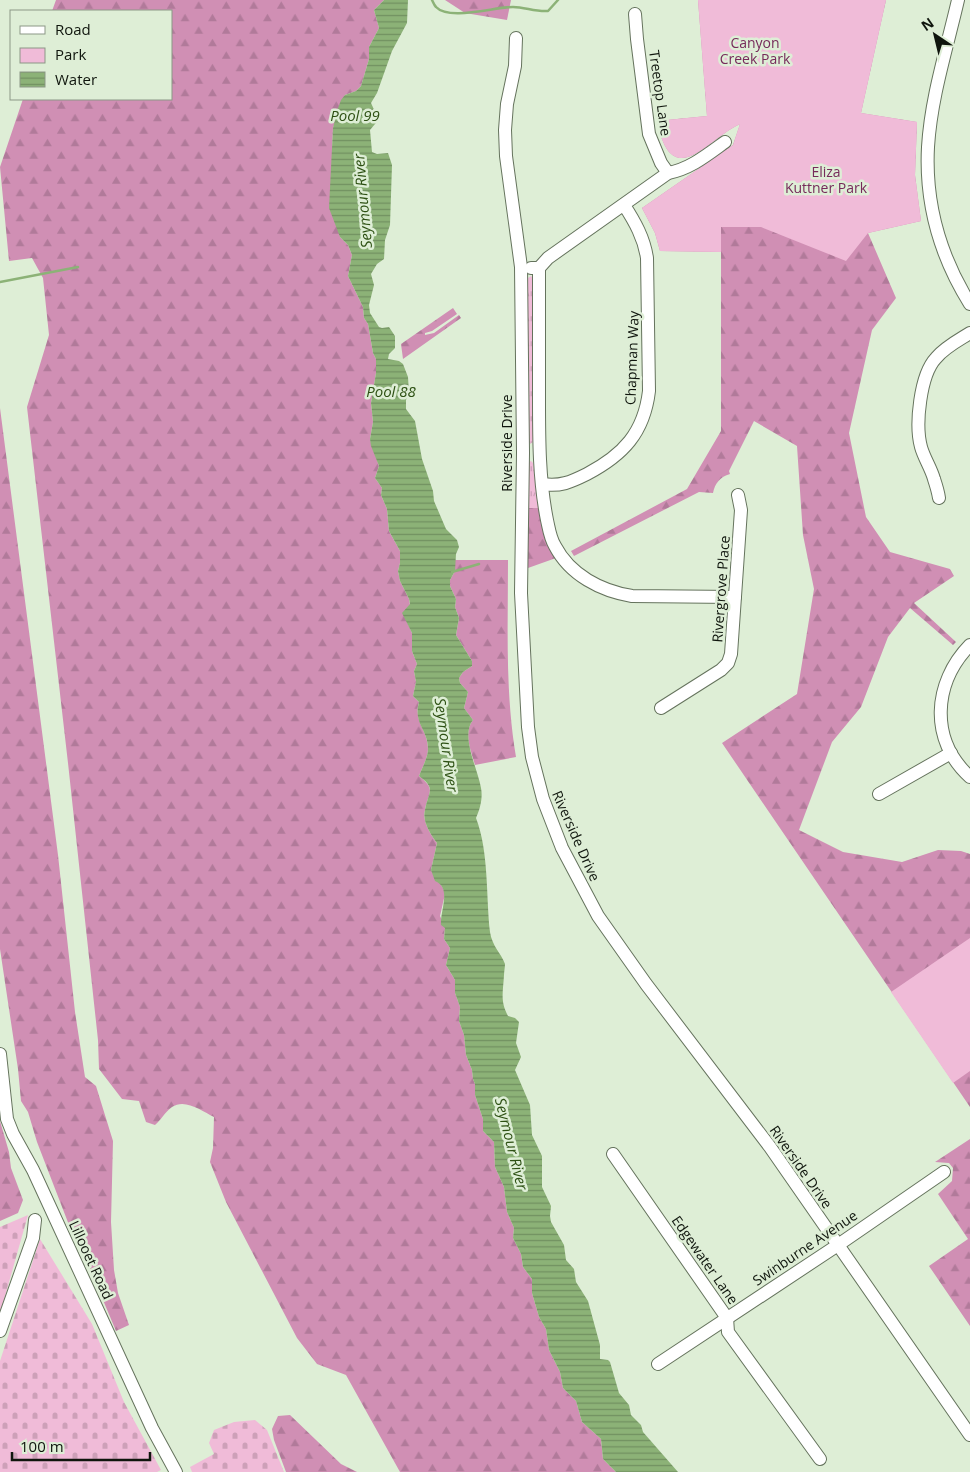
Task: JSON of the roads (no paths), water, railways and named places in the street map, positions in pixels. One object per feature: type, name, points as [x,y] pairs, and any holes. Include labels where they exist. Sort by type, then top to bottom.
[{"type":"street","points":[[958,0],[934,107],[928,146],[929,181],[936,230],[949,264],[969,298]]},
{"type":"street","name":"Treetop Lane","points":[[635,14],[649,134],[661,163],[668,173]]},
{"type":"street","name":"Riverside Drive","points":[[516,38],[515,66],[507,104],[505,130],[506,156],[521,268],[523,453],[521,593],[528,727],[538,783],[550,821],[574,874],[598,916],[646,984],[764,1140],[970,1436]]},
{"type":"street","points":[[725,142],[690,166],[680,171],[668,173],[548,258],[540,268],[539,453],[543,502],[554,545],[571,567],[602,588],[632,596],[735,597]]},
{"type":"street","name":"Chapman Way","points":[[542,484],[567,484],[606,463],[620,453],[629,443],[647,409],[649,391],[647,258],[645,245],[639,230],[624,205]]},
{"type":"street","points":[[521,268],[540,268]]},
{"type":"street","points":[[939,498],[934,478],[921,448],[918,433],[919,414],[928,371],[934,359],[943,350],[970,333]]},
{"type":"street","points":[[523,453],[539,453]]},
{"type":"street","name":"Rivergrove Place","points":[[660,708],[721,670],[728,663],[731,654],[741,510],[738,495]]},
{"type":"street","points":[[970,645],[950,671],[941,701],[942,730],[950,753],[970,777]]},
{"type":"street","points":[[879,794],[950,753]]},
{"type":"street","name":"Lillooet Road","points":[[0,1054],[7,1119],[13,1134],[32,1170],[152,1428],[176,1472]]},
{"type":"street","name":"Edgewater Lane","points":[[613,1154],[727,1318],[728,1332],[820,1459]]},
{"type":"street","name":"Swinburne Avenue","points":[[658,1364],[838,1245],[944,1172]]},
{"type":"street","points":[[0,1331],[33,1238],[35,1220]]},
{"type":"water","points":[[384,0],[408,0],[407,23],[392,51],[377,93],[371,103],[380,118],[370,130],[372,152],[377,154],[388,153],[392,165],[390,225],[385,240],[384,259],[377,264],[371,274],[374,285],[369,305],[370,313],[379,327],[389,327],[395,336],[395,348],[389,354],[388,359],[399,361],[403,364],[408,377],[409,393],[406,400],[406,409],[415,421],[422,459],[433,491],[434,501],[446,529],[457,540],[459,547],[450,586],[456,599],[455,607],[459,618],[456,635],[472,661],[472,666],[463,672],[459,678],[460,683],[468,692],[464,708],[473,720],[469,727],[469,744],[482,792],[476,818],[485,860],[490,932],[505,964],[504,1006],[508,1016],[515,1018],[519,1022],[516,1043],[521,1057],[515,1070],[530,1105],[532,1135],[542,1156],[542,1187],[551,1206],[551,1222],[564,1245],[566,1260],[574,1269],[576,1282],[588,1301],[600,1345],[600,1359],[610,1362],[619,1393],[629,1405],[631,1415],[641,1425],[643,1432],[678,1472],[616,1472],[603,1459],[601,1439],[582,1422],[576,1401],[563,1388],[560,1372],[549,1350],[546,1329],[539,1317],[532,1293],[532,1279],[523,1267],[521,1254],[513,1238],[514,1228],[507,1212],[504,1187],[495,1167],[494,1142],[483,1131],[483,1119],[475,1095],[472,1070],[466,1055],[464,1035],[459,1021],[460,1007],[455,993],[455,980],[446,965],[450,948],[444,939],[445,928],[441,925],[444,894],[440,884],[435,881],[431,870],[437,843],[429,832],[424,814],[430,788],[425,780],[419,776],[428,749],[426,736],[418,716],[419,702],[413,696],[416,682],[414,671],[417,664],[412,651],[412,633],[402,613],[410,604],[400,581],[398,571],[400,551],[389,531],[387,509],[381,495],[382,488],[375,478],[379,466],[370,439],[373,422],[371,403],[376,373],[376,359],[373,353],[368,324],[364,318],[363,307],[348,276],[352,255],[348,245],[340,237],[329,208],[333,128],[337,111],[345,95],[356,91],[361,86],[369,59],[369,47],[379,28],[374,10]]},
{"type":"waterway","points":[[432,0],[436,7],[451,13],[513,7],[548,11],[558,0]]},
{"type":"waterway","points":[[0,282],[78,267]]},
{"type":"waterway","points":[[452,572],[479,564]]},
{"type":"park label","name":"Canyon Creek Park","points":[[755,52]]},
{"type":"park label","name":"Eliza Kuttner Park","points":[[826,180]]},
{"type":"water label","name":"Pool 99","points":[[355,116]]},
{"type":"water label","name":"Seymour River","points":[[363,201]]},
{"type":"water label","name":"Pool 88","points":[[391,392]]},
{"type":"water label","name":"Seymour River","points":[[446,745]]},
{"type":"water label","name":"Seymour River","points":[[511,1144]]}]
